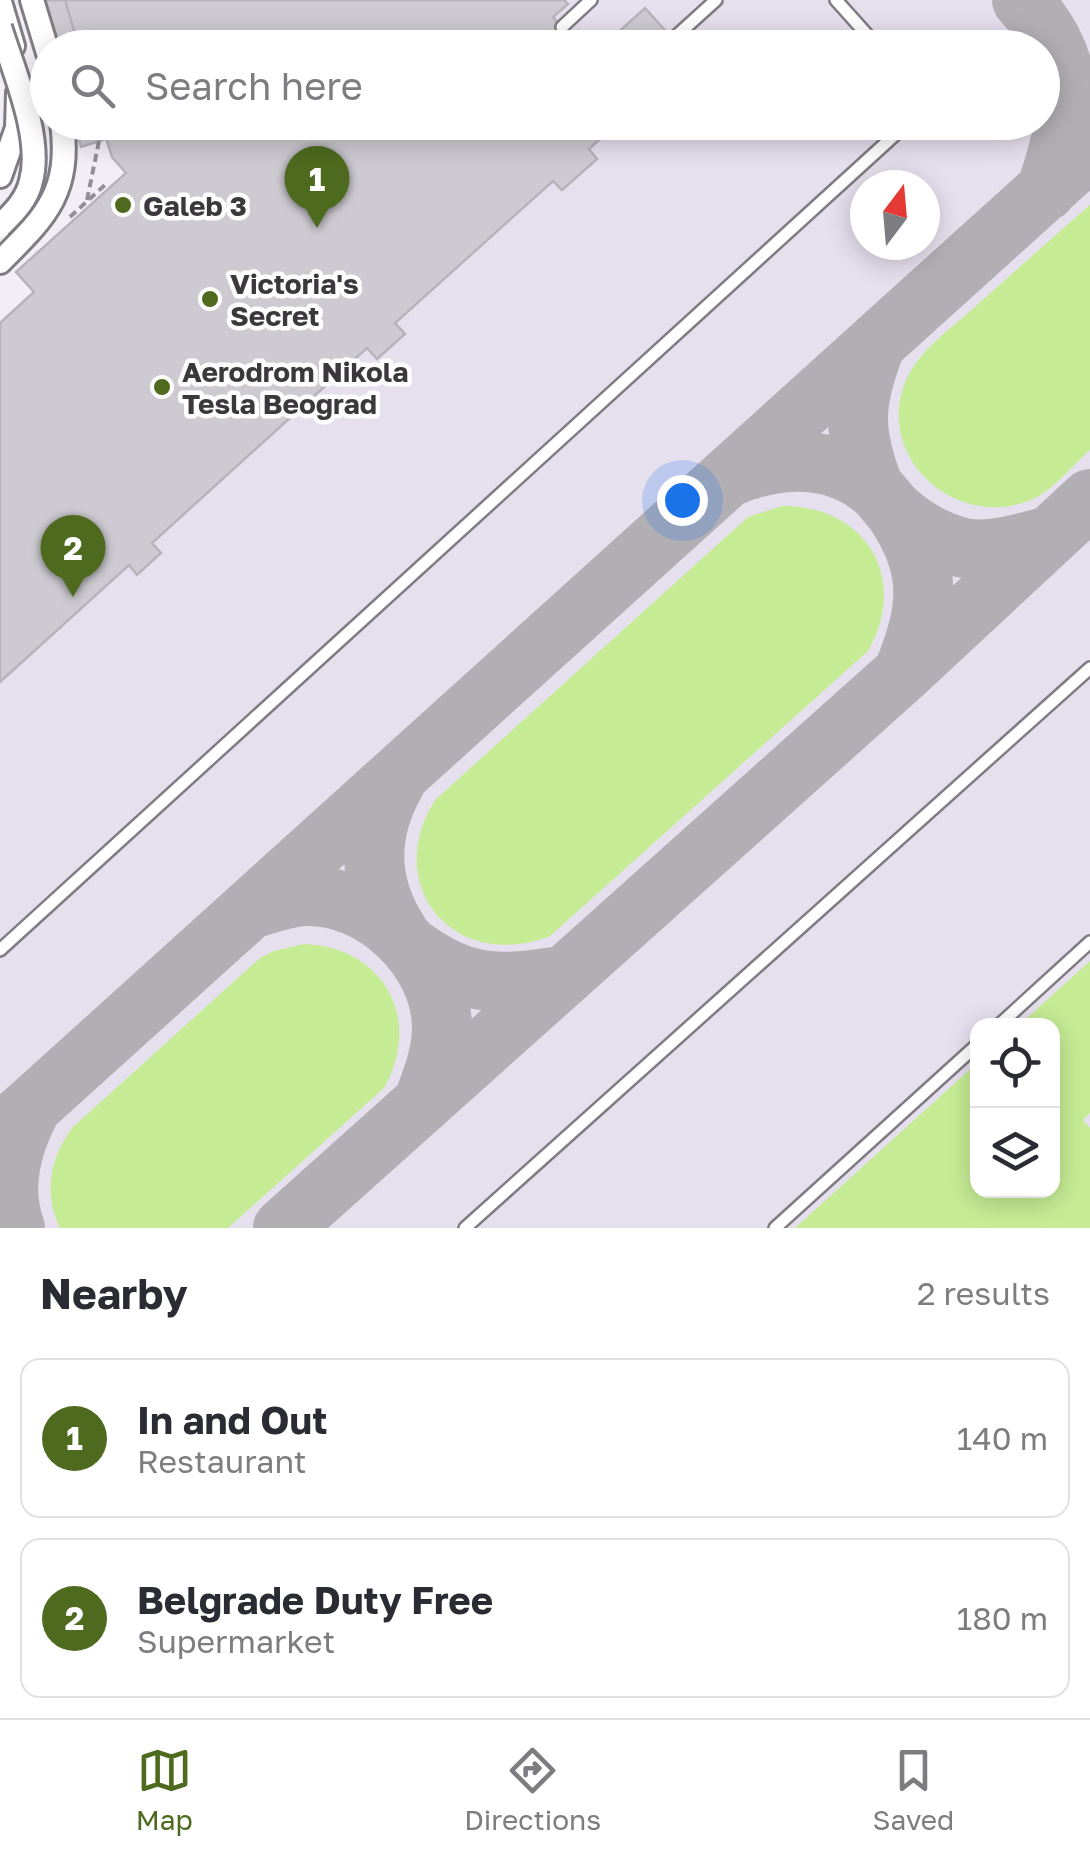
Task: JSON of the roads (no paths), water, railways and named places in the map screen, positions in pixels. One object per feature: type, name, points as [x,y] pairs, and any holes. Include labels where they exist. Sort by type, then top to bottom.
[{"type":"street","points":[[32,0],[41,30]]},
{"type":"street","points":[[0,2],[13,45],[19,98],[17,128],[0,176]]},
{"type":"street","points":[[0,27],[30,127]]},
{"type":"street","points":[[0,226],[21,205],[31,182],[32,140]]},
{"type":"street","points":[[0,262],[42,221],[52,204],[62,164],[62,140]]},
{"type":"lane","points":[[562,27],[590,0]]},
{"type":"lane","points":[[683,30],[716,0]]},
{"type":"lane","points":[[836,0],[863,30]]},
{"type":"lane","points":[[0,950],[889,140]]},
{"type":"lane","points":[[465,1228],[1090,668]]},
{"type":"lane","points":[[1007,1018],[1090,942]]},
{"type":"lane","points":[[775,1228],[970,1051]]},
{"type":"place","name":"Galeb 3","points":[[123,205]]},
{"type":"place","name":"In and Out","points":[[317,228]]},
{"type":"place","name":"Victoria's Secret","points":[[210,299]]},
{"type":"place","name":"Aerodrom Nikola Tesla Beograd","points":[[162,387]]},
{"type":"place","name":"Belgrade Duty Free","points":[[73,597]]}]
